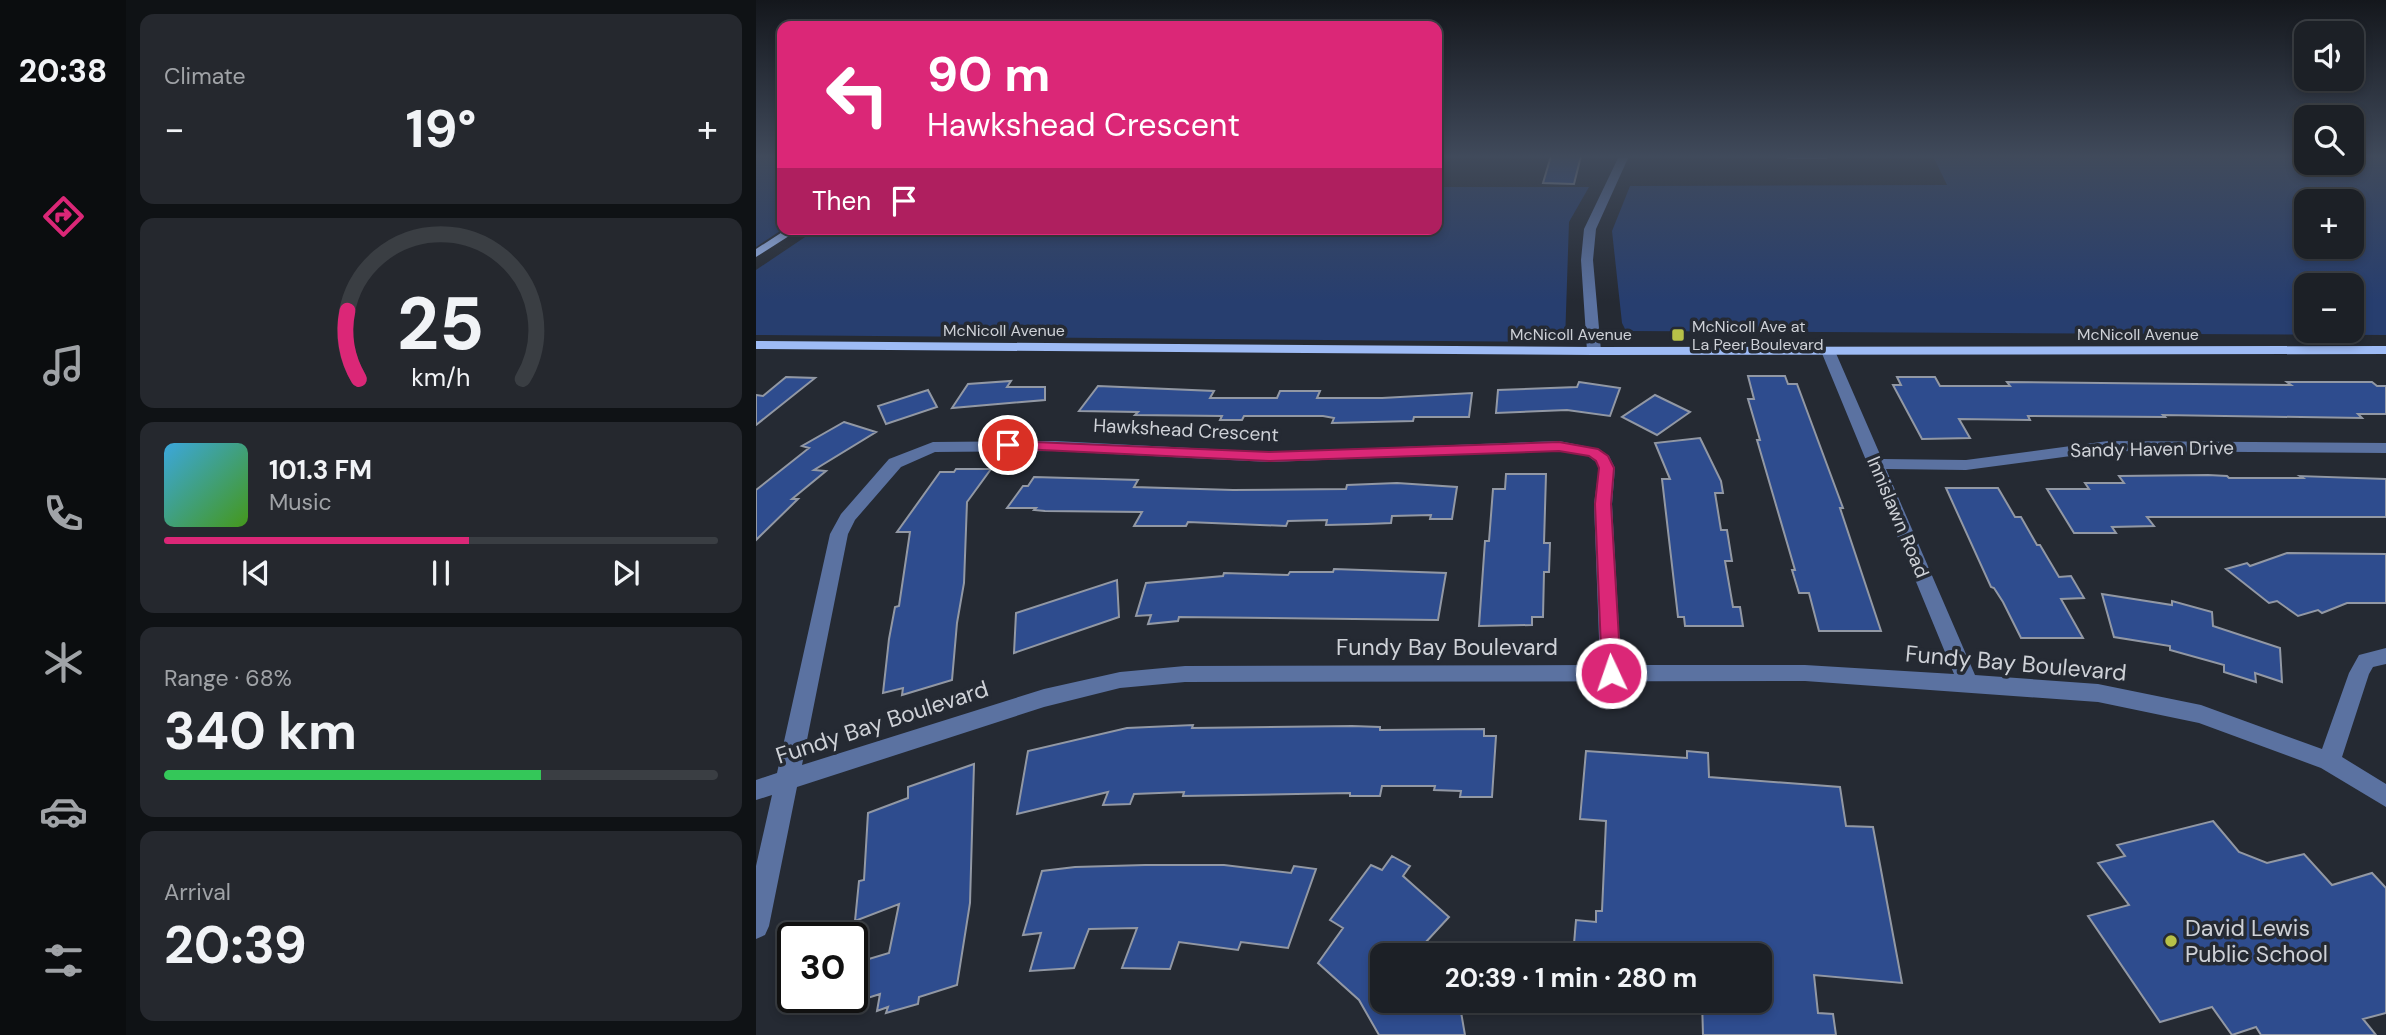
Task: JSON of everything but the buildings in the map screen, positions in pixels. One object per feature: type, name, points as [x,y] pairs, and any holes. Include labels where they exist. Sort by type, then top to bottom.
[{"type":"main road","points":[[756,254],[786,235]]},
{"type":"main road","name":"McNicoll Avenue","points":[[756,345],[1594,351],[2386,350]]},
{"type":"street","points":[[1594,351],[1587,260],[1590,229],[1602,204]]},
{"type":"street","name":"Innislawn Road","points":[[1828,351],[1968,683]]},
{"type":"street","name":"Hawkshead Crescent","points":[[756,926],[839,534],[847,518],[884,473],[912,454],[933,447],[1055,446],[1269,457],[1559,446],[1593,452],[1603,459],[1606,468],[1603,504],[1611,673]]},
{"type":"street","name":"Sandy Haven Drive","points":[[1876,464],[1966,465],[2108,446],[2386,448]]},
{"type":"street","points":[[2329,761],[2359,673],[2366,661],[2386,656]]},
{"type":"street","name":"Fundy Bay Boulevard","points":[[756,790],[1044,698],[1120,680],[1185,674],[1805,673],[2098,693],[2148,702],[2201,714],[2244,728],[2329,761],[2386,796]]},
{"type":"shaded area","points":[[756,204],[777,204],[777,233],[756,247]]},
{"type":"shaded area","points":[[1442,204],[1579,204],[1569,222],[1565,342],[756,335],[756,270],[808,235],[1442,235]]},
{"type":"shaded area","points":[[1623,204],[2294,204],[2294,259],[2364,259],[2364,204],[2386,204],[2386,335],[2364,335],[2364,273],[2294,273],[2294,335],[1626,331],[1622,323],[1612,231]]},
{"type":"place","name":"McNicoll Ave at La Peer Boulevard","points":[[1678,335]]},
{"type":"place","name":"David Lewis Public School","points":[[2171,941]]},
{"type":"route","points":[[1008,445],[1076,446],[1269,457],[1559,446],[1593,452],[1603,459],[1606,468],[1603,504],[1611,673]]}]
